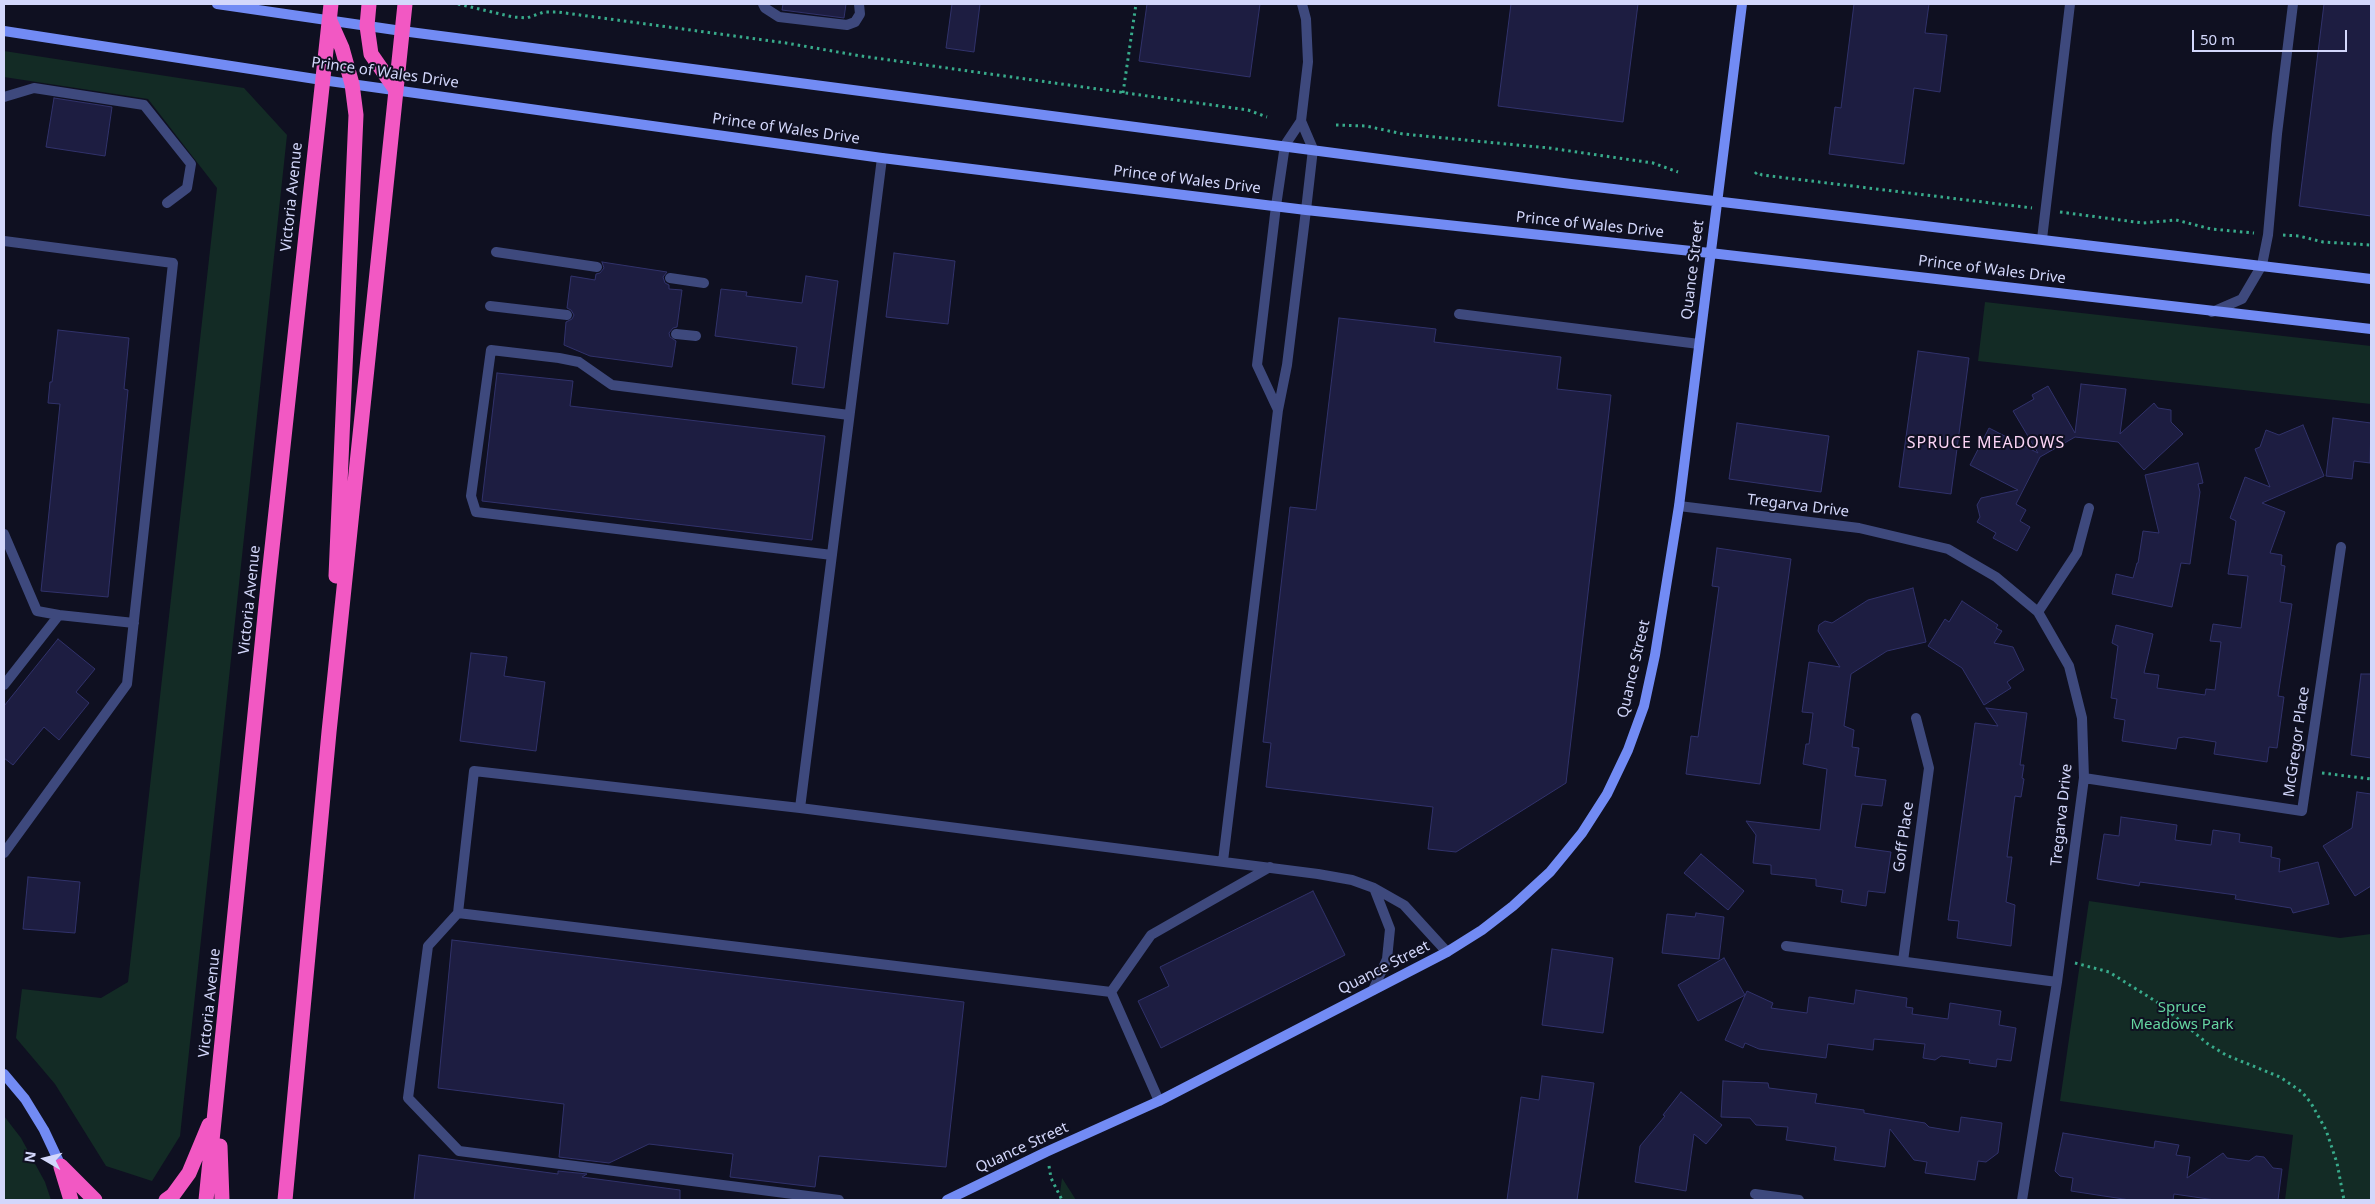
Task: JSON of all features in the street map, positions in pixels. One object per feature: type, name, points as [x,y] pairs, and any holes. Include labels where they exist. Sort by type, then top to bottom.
[{"type":"highway","name":"Victoria Avenue","points":[[206,1200],[218,1100],[270,565],[322,80],[332,4]]},
{"type":"highway","points":[[369,4],[368,26],[371,54],[396,90]]},
{"type":"highway","points":[[285,1200],[329,732],[405,4]]},
{"type":"highway","points":[[329,732],[356,115],[352,84],[342,48],[330,20]]},
{"type":"highway","points":[[166,1200],[173,1196],[189,1173],[218,1100]]},
{"type":"highway","points":[[218,1100],[222,1200]]},
{"type":"highway","points":[[60,1166],[71,1200]]},
{"type":"highway","points":[[60,1166],[94,1200]]},
{"type":"main road","points":[[217,4],[402,31],[1717,202],[2371,279]]},
{"type":"main road","name":"Quance Street","points":[[947,1200],[1046,1152],[1159,1101],[1447,952],[1482,930],[1550,872],[1582,833],[1607,794],[1628,750],[1644,706],[1655,655],[1679,506],[1742,4]]},
{"type":"main road","name":"Prince of Wales Drive","points":[[4,31],[322,80],[882,158],[1306,210],[1710,253],[2371,329]]},
{"type":"main road","points":[[4,1074],[30,1107],[44,1130],[60,1166]]},
{"type":"street","points":[[763,4],[765,8],[779,17],[847,25],[855,22],[860,14],[859,4]]},
{"type":"street","points":[[1278,410],[1257,365],[1285,145],[1301,121],[1308,62],[1306,19],[1302,4]]},
{"type":"street","points":[[2042,239],[2070,4]]},
{"type":"street","points":[[2212,312],[2242,299],[2262,265],[2268,235],[2277,134],[2293,4]]},
{"type":"street","points":[[4,97],[34,88],[144,106],[191,164],[187,188],[167,203]]},
{"type":"street","points":[[1223,861],[1278,410],[1287,365],[1314,149],[1301,121]]},
{"type":"street","points":[[800,808],[882,158]]},
{"type":"street","points":[[4,241],[173,263],[127,684],[4,853]]},
{"type":"street","points":[[496,252],[597,267]]},
{"type":"street","points":[[670,278],[704,283]]},
{"type":"street","points":[[490,306],[567,315]]},
{"type":"street","points":[[1459,314],[1699,344]]},
{"type":"street","points":[[676,334],[696,336]]},
{"type":"street","points":[[832,555],[476,512],[471,496],[491,350],[579,362],[612,384],[850,415]]},
{"type":"street","name":"Tregarva Drive","points":[[1679,506],[1859,528],[1948,549],[1996,577],[2038,612],[2070,666],[2082,718],[2084,778],[2057,982],[2022,1200]]},
{"type":"street","points":[[2038,612],[2077,553],[2089,508]]},
{"type":"street","points":[[4,534],[37,611],[134,623]]},
{"type":"street","name":"McGregor Place","points":[[2084,778],[2302,811],[2341,547]]},
{"type":"street","points":[[4,684],[60,615]]},
{"type":"street","name":"Goff Place","points":[[1903,961],[1929,768],[1916,718]]},
{"type":"street","points":[[839,1200],[458,1151],[408,1098],[428,946],[458,914],[474,771],[800,808],[1270,867],[1352,880],[1374,888],[1404,905],[1447,952]]},
{"type":"street","points":[[1111,992],[1151,935],[1270,867]]},
{"type":"street","points":[[1373,990],[1387,959],[1390,929],[1374,888]]},
{"type":"street","points":[[458,914],[1111,992]]},
{"type":"street","points":[[1786,946],[2057,982]]},
{"type":"street","points":[[1111,992],[1159,1101]]},
{"type":"street","points":[[1755,1194],[1799,1200]]},
{"type":"path","points":[[458,4],[513,17],[527,18],[544,12],[558,12],[1248,110],[1267,117]]},
{"type":"path","points":[[1123,93],[1136,4]]},
{"type":"path","points":[[1336,125],[1366,126],[1403,134],[1549,148],[1653,163],[1678,172]]},
{"type":"path","points":[[1755,174],[1757,172],[1762,175],[2143,222],[2176,220],[2211,229],[2299,236],[2324,242],[2371,245]]},
{"type":"path","points":[[2308,772],[2371,779]]},
{"type":"path","points":[[2059,961],[2110,972],[2160,1004],[2208,1044],[2226,1055],[2280,1077],[2302,1092],[2311,1103],[2326,1130],[2337,1163],[2344,1200]]},
{"type":"path","points":[[1046,1152],[1051,1178],[1062,1200]]},
{"type":"green space","points":[[4,51],[244,88],[287,135],[180,1136],[152,1181],[106,1166],[55,1084],[16,1038],[22,989],[101,998],[128,982],[217,188],[148,99],[4,77]]},
{"type":"green space","points":[[1985,302],[2371,346],[2371,404],[1978,361]]},
{"type":"green space","name":"Spruce Meadows Park","points":[[2089,901],[2340,938],[2371,934],[2371,1200],[2285,1200],[2293,1135],[2060,1101]]},
{"type":"green space","points":[[4,1116],[21,1138],[45,1182],[51,1200],[4,1200]]},
{"type":"green space","points":[[1062,1178],[1076,1200],[1059,1200]]},
{"type":"building","points":[[783,4],[846,4],[844,18],[782,10]]},
{"type":"building","points":[[952,4],[980,4],[974,52],[946,48]]},
{"type":"building","points":[[1147,4],[1260,4],[1250,77],[1139,61]]},
{"type":"building","points":[[1511,4],[1638,4],[1623,122],[1498,106]]},
{"type":"building","points":[[1854,4],[1929,4],[1925,33],[1947,35],[1940,92],[1914,88],[1904,164],[1829,154],[1835,107],[1841,108]]},
{"type":"building","points":[[2324,4],[2371,4],[2371,216],[2299,206]]},
{"type":"building","points":[[54,98],[112,107],[105,156],[46,147]]},
{"type":"building","points":[[894,253],[955,261],[948,324],[886,317]]},
{"type":"building","points":[[602,262],[667,272],[663,277],[665,283],[669,285],[669,289],[682,290],[677,327],[673,328],[669,333],[670,337],[676,341],[672,367],[590,356],[564,345],[566,322],[572,319],[574,315],[567,308],[571,276],[595,280],[596,274],[600,273],[604,268]]},
{"type":"building","points":[[806,276],[838,281],[824,388],[792,384],[797,347],[715,336],[721,289],[747,292],[746,296],[802,303]]},
{"type":"building","points":[[1339,318],[1436,329],[1434,342],[1561,357],[1557,389],[1611,395],[1566,783],[1456,852],[1428,849],[1433,807],[1266,787],[1271,743],[1263,742],[1290,507],[1316,510]]},
{"type":"building","points":[[58,330],[129,338],[124,389],[128,390],[108,597],[41,591],[60,404],[48,403]]},
{"type":"building","points":[[1918,351],[1969,358],[1951,494],[1899,487]]},
{"type":"building","points":[[497,373],[573,381],[570,406],[825,436],[812,540],[482,501]]},
{"type":"building","points":[[2081,384],[2126,389],[2120,434],[2154,403],[2158,408],[2171,410],[2171,422],[2183,434],[2144,470],[2118,442],[2075,437],[2040,457],[2016,504],[2026,510],[2020,521],[2030,527],[2017,551],[1993,538],[1996,533],[1977,522],[1980,517],[1977,505],[1981,498],[2018,490],[1970,465],[1989,428],[2038,453],[2013,411],[2034,399],[2032,395],[2048,386],[2075,433]]},
{"type":"building","points":[[2333,418],[2371,423],[2370,463],[2354,461],[2352,479],[2326,476]]},
{"type":"building","points":[[1737,423],[1829,436],[1821,492],[1729,479]]},
{"type":"building","points":[[2303,425],[2324,476],[2262,503],[2285,512],[2270,553],[2282,555],[2281,565],[2285,566],[2280,602],[2292,604],[2278,696],[2284,697],[2277,748],[2269,747],[2267,762],[2214,754],[2216,742],[2184,737],[2178,738],[2176,749],[2122,741],[2125,720],[2114,718],[2117,699],[2111,698],[2118,646],[2112,643],[2116,625],[2153,634],[2144,673],[2159,675],[2157,688],[2205,695],[2206,689],[2215,690],[2221,642],[2210,641],[2213,624],[2241,628],[2248,576],[2228,574],[2236,521],[2230,518],[2245,477],[2270,487],[2255,449],[2260,447],[2266,430],[2279,435]]},
{"type":"building","points":[[2198,463],[2203,483],[2198,484],[2200,492],[2190,564],[2181,563],[2172,607],[2112,594],[2116,574],[2133,578],[2138,563],[2143,531],[2159,533],[2145,475]]},
{"type":"building","points":[[1717,548],[1791,559],[1760,784],[1686,774],[1691,736],[1698,737],[1719,587],[1712,586]]},
{"type":"building","points":[[1913,588],[1926,642],[1887,651],[1851,674],[1844,726],[1854,730],[1852,747],[1859,748],[1855,776],[1886,780],[1882,806],[1862,804],[1855,847],[1891,852],[1885,893],[1868,891],[1866,906],[1841,902],[1843,890],[1816,886],[1816,879],[1771,874],[1771,865],[1753,863],[1756,835],[1746,821],[1820,830],[1827,769],[1803,764],[1806,744],[1809,744],[1813,713],[1802,712],[1809,662],[1840,667],[1818,631],[1819,625],[1825,621],[1832,623],[1868,600]]},
{"type":"building","points":[[1962,601],[1998,625],[1996,628],[2002,631],[1994,643],[2013,647],[2024,670],[2007,682],[2011,688],[1984,705],[1962,668],[1928,646],[1945,619],[1949,622]]},
{"type":"building","points":[[58,639],[95,669],[76,692],[89,703],[59,740],[44,727],[13,765],[4,758],[4,706]]},
{"type":"building","points":[[471,653],[507,657],[504,676],[545,682],[536,751],[460,741]]},
{"type":"building","points":[[2361,674],[2371,674],[2371,758],[2351,755]]},
{"type":"building","points":[[1986,708],[2027,713],[2020,765],[2024,765],[2022,778],[2024,779],[2021,797],[2015,796],[2007,857],[2012,857],[2006,902],[2015,905],[2011,946],[1957,938],[1959,921],[1948,920],[1975,723],[1998,726]]},
{"type":"building","points":[[2357,792],[2371,794],[2371,886],[2355,896],[2323,846],[2352,828]]},
{"type":"building","points":[[2121,817],[2177,825],[2175,840],[2211,845],[2213,830],[2240,834],[2239,842],[2272,847],[2271,857],[2280,859],[2279,872],[2318,862],[2329,904],[2293,913],[2291,908],[2235,899],[2236,895],[2140,882],[2139,886],[2097,879],[2104,834],[2119,836]]},
{"type":"building","points":[[1701,854],[1744,891],[1728,910],[1684,873]]},
{"type":"building","points":[[28,877],[80,882],[75,933],[23,929]]},
{"type":"building","points":[[1313,891],[1345,955],[1161,1048],[1138,1001],[1169,986],[1160,967]]},
{"type":"building","points":[[1696,913],[1724,917],[1719,959],[1662,953],[1667,914],[1695,917]]},
{"type":"building","points":[[452,940],[964,1002],[946,1167],[819,1156],[815,1187],[730,1177],[733,1154],[649,1144],[609,1163],[559,1157],[564,1104],[438,1088]]},
{"type":"building","points":[[1552,949],[1613,958],[1603,1033],[1542,1025]]},
{"type":"building","points":[[1724,958],[1745,995],[1698,1021],[1678,985]]},
{"type":"building","points":[[1856,990],[1907,998],[1906,1007],[1913,1008],[1912,1014],[1948,1019],[1950,1003],[2001,1011],[1999,1025],[2016,1028],[2011,1061],[1997,1059],[1996,1067],[1969,1063],[1970,1060],[1941,1056],[1935,1060],[1923,1058],[1925,1044],[1874,1039],[1873,1050],[1828,1044],[1826,1058],[1759,1049],[1745,1043],[1743,1048],[1725,1040],[1747,991],[1773,1003],[1771,1008],[1807,1013],[1809,997],[1854,1004]]},
{"type":"building","points":[[1542,1076],[1594,1083],[1577,1200],[1507,1200],[1521,1097],[1539,1100]]},
{"type":"building","points":[[1723,1081],[1768,1083],[1769,1088],[1817,1094],[1815,1103],[1864,1110],[1864,1113],[1925,1123],[1929,1127],[1959,1132],[1961,1117],[2002,1123],[1998,1153],[1986,1162],[1978,1161],[1975,1180],[1925,1173],[1927,1162],[1914,1160],[1890,1129],[1885,1167],[1834,1160],[1836,1147],[1786,1140],[1788,1127],[1756,1125],[1750,1118],[1721,1117]]},
{"type":"building","points":[[1681,1092],[1722,1125],[1706,1144],[1694,1134],[1686,1191],[1635,1182],[1640,1146],[1665,1116],[1663,1115]]},
{"type":"building","points":[[2063,1133],[2154,1148],[2155,1141],[2179,1145],[2176,1155],[2190,1157],[2187,1178],[2223,1153],[2227,1158],[2249,1161],[2256,1156],[2264,1157],[2273,1168],[2282,1169],[2278,1200],[2215,1200],[2174,1194],[2173,1200],[2130,1200],[2071,1191],[2073,1178],[2060,1176],[2055,1171]]},
{"type":"building","points":[[419,1155],[558,1174],[558,1171],[587,1174],[582,1177],[680,1190],[680,1200],[414,1200]]},
{"type":"district","name":"SPRUCE MEADOWS","points":[[1986,443]]}]
